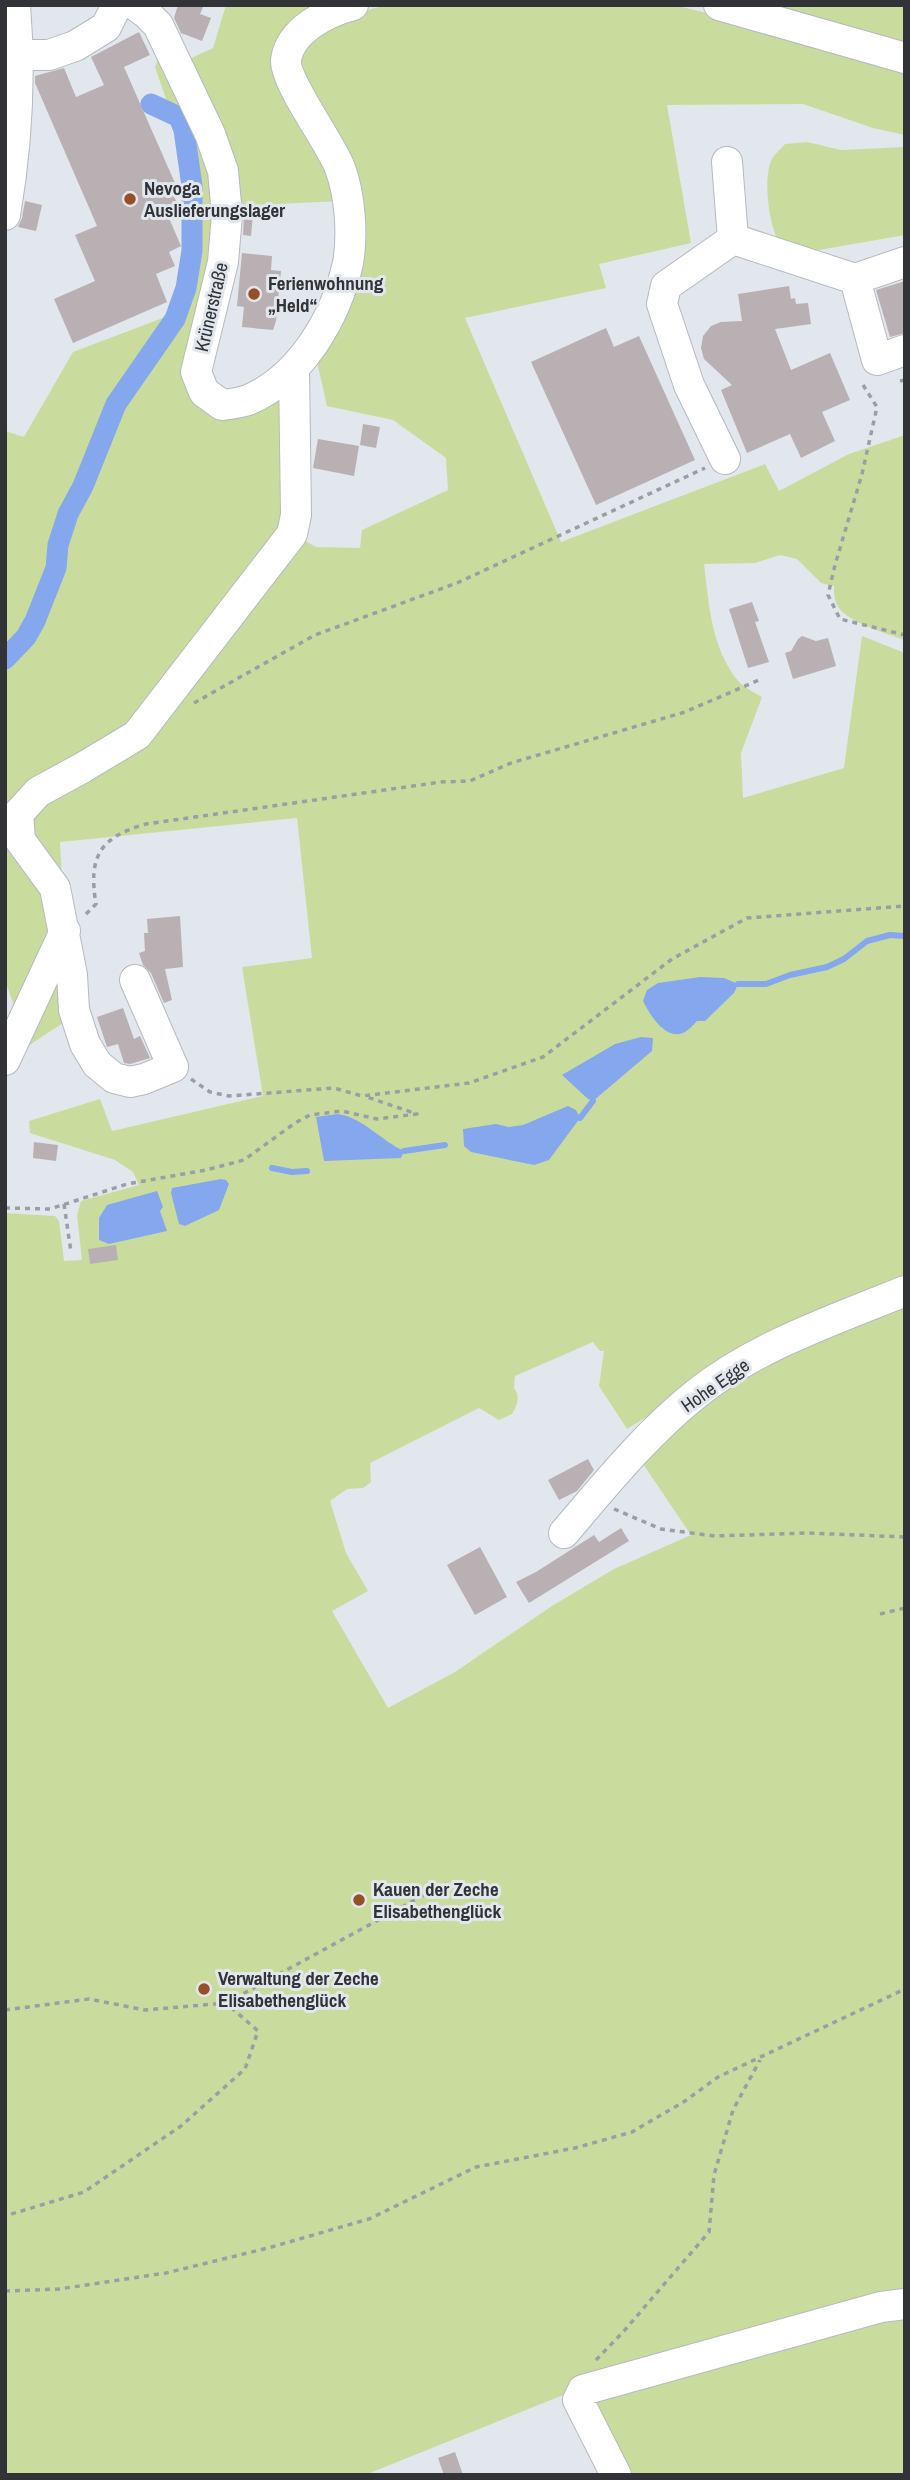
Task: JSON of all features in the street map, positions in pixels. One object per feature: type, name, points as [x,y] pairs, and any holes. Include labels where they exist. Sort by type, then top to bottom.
[{"type":"street","points":[[5,215],[15,159],[19,55],[15,5]]},
{"type":"street","points":[[19,55],[49,55],[75,47],[106,27],[117,5]]},
{"type":"street","name":"Krünerstraße","points":[[135,5],[158,25],[210,134],[223,171],[227,215],[223,262],[196,372],[204,392],[222,405],[245,401],[263,392],[294,369],[318,336],[337,298],[348,261],[348,195],[332,147],[295,88],[287,73],[286,61],[298,34],[324,17],[353,5]]},
{"type":"street","points":[[719,5],[905,58]]},
{"type":"street","points":[[727,162],[733,239]]},
{"type":"street","points":[[733,239],[855,279],[905,262]]},
{"type":"street","points":[[725,458],[689,384],[662,304],[667,286],[733,239]]},
{"type":"street","points":[[855,279],[877,360],[905,350]]},
{"type":"street","points":[[135,980],[173,1067],[144,1080],[130,1082],[114,1078],[97,1064],[85,1044],[74,1010],[72,975],[55,888],[20,840],[18,814],[38,792],[137,735],[292,534],[296,515],[294,369]]},
{"type":"street","points":[[5,1060],[63,925]]},
{"type":"street","name":"Hohe Egge","points":[[564,1533],[664,1422],[696,1394],[733,1368],[829,1322],[905,1291]]},
{"type":"street","points":[[616,2475],[578,2400],[583,2390],[881,2307],[905,2304]]},
{"type":"path","points":[[863,385],[877,407],[862,474],[828,595],[840,620],[905,635]]},
{"type":"path","points":[[185,708],[315,635],[457,583],[725,458]]},
{"type":"path","points":[[63,925],[81,917],[96,904],[94,874],[100,848],[121,831],[159,822],[387,789],[470,781],[511,763],[685,712],[759,680]]},
{"type":"path","points":[[362,1096],[469,1083],[543,1057],[671,959],[747,918],[905,906]]},
{"type":"path","points":[[5,1208],[50,1209],[127,1184],[206,1170],[244,1160],[310,1115],[342,1111],[377,1119],[418,1114],[334,1088],[229,1097],[210,1092],[173,1067]]},
{"type":"path","points":[[64,1204],[71,1252]]},
{"type":"path","points":[[593,1499],[661,1529],[715,1536],[808,1533],[905,1537]]},
{"type":"path","points":[[880,1614],[905,1608]]},
{"type":"path","points":[[5,2010],[89,1999],[145,2010],[226,2003],[446,1883]]},
{"type":"path","points":[[5,2291],[60,2289],[166,2273],[369,2219],[476,2167],[575,2148],[632,2132],[685,2101],[718,2077],[905,1989]]},
{"type":"path","points":[[5,2216],[84,2192],[181,2126],[245,2069],[258,2031],[226,2003]]},
{"type":"path","points":[[583,2390],[589,2367],[624,2331],[709,2232],[714,2175],[733,2109],[761,2059]]},
{"type":"green space","points":[[226,5],[317,5],[279,48],[342,201],[233,206],[187,60],[213,48]]},
{"type":"green space","points":[[386,5],[674,5],[771,29],[905,69],[905,135],[873,128],[803,104],[667,105],[691,243],[599,264],[606,288],[465,318],[561,542],[765,464],[779,491],[849,454],[905,435],[905,640],[869,627],[843,613],[836,603],[834,586],[821,583],[797,559],[780,555],[755,563],[704,564],[713,626],[722,655],[739,682],[762,697],[741,753],[743,798],[844,768],[862,636],[905,653],[905,1285],[695,1387],[627,1429],[599,1386],[604,1351],[600,1351],[593,1342],[515,1376],[514,1388],[518,1398],[512,1414],[499,1420],[479,1408],[370,1463],[371,1482],[363,1488],[347,1489],[330,1501],[346,1553],[368,1591],[332,1611],[388,1708],[455,1672],[552,1606],[614,1569],[691,1535],[637,1455],[697,1399],[905,1295],[905,2475],[627,2475],[578,2389],[365,2475],[5,2475],[5,1213],[55,1216],[59,1221],[64,1261],[82,1260],[77,1215],[81,1201],[139,1185],[133,1172],[115,1160],[30,1133],[29,1121],[100,1099],[112,1131],[263,1096],[242,967],[312,958],[297,818],[60,842],[69,1019],[28,1046],[5,980],[5,431],[24,437],[73,352],[168,316],[201,201],[155,67],[163,48],[217,169],[199,403],[283,391],[289,532],[316,547],[360,548],[362,530],[448,490],[446,458],[393,420],[327,406],[317,362],[356,242],[297,65],[309,43],[350,15]]},
{"type":"green space","points":[[751,5],[905,5],[905,50]]},
{"type":"green space","points":[[807,142],[841,150],[905,147],[905,235],[813,251],[779,242],[772,225],[768,202],[769,169],[772,159],[785,144]]},
{"type":"water","points":[[700,977],[724,978],[738,984],[734,993],[705,1021],[697,1021],[687,1031],[678,1034],[665,1030],[654,1020],[643,1001],[647,990],[658,983]]},
{"type":"water","points":[[641,1037],[653,1038],[652,1051],[593,1101],[562,1075],[615,1044]]},
{"type":"water","points":[[568,1106],[576,1110],[580,1118],[549,1160],[534,1165],[471,1152],[464,1146],[463,1129],[496,1124],[509,1127],[523,1125]]},
{"type":"water","points":[[338,1114],[356,1120],[404,1151],[401,1158],[324,1161],[316,1117]]},
{"type":"water","points":[[221,1179],[229,1184],[219,1210],[185,1226],[179,1224],[172,1188]]},
{"type":"water","points":[[157,1191],[167,1231],[109,1244],[99,1240],[99,1218],[107,1205]]},
{"type":"building","points":[[178,5],[204,5],[200,14],[211,18],[202,41],[181,33],[174,18]]},
{"type":"building","name":"Nevoga Auslieferungslager","points":[[139,32],[150,55],[124,67],[178,190],[172,192],[178,205],[166,211],[181,246],[169,252],[175,266],[156,274],[167,302],[73,343],[54,299],[95,281],[75,235],[97,226],[35,83],[35,76],[64,68],[76,97],[104,85],[91,57]]},
{"type":"building","points":[[25,201],[42,205],[36,231],[18,227]]},
{"type":"building","points":[[244,214],[253,214],[251,236],[243,235]]},
{"type":"building","points":[[242,253],[272,256],[271,270],[281,271],[273,330],[242,327],[244,307],[237,306]]},
{"type":"building","points":[[905,281],[905,333],[890,337],[876,290]]},
{"type":"building","points":[[789,286],[791,299],[795,298],[796,304],[808,303],[811,324],[775,329],[791,370],[830,353],[850,400],[822,412],[835,441],[801,458],[790,434],[747,453],[721,390],[732,385],[704,359],[701,348],[703,336],[711,326],[721,322],[742,321],[738,294]]},
{"type":"building","points":[[606,328],[614,347],[639,336],[695,460],[596,505],[531,362]]},
{"type":"building","points":[[363,424],[380,427],[376,448],[360,445]]},
{"type":"building","points":[[318,439],[359,446],[354,476],[313,468]]},
{"type":"building","points":[[752,602],[759,621],[755,622],[769,662],[748,668],[729,609]]},
{"type":"building","points":[[802,636],[816,641],[828,638],[836,666],[793,679],[785,653],[791,651]]},
{"type":"building","points":[[180,916],[183,967],[165,969],[172,1000],[164,1003],[139,953],[145,951],[144,933],[148,933],[147,919]]},
{"type":"building","points":[[123,1008],[134,1039],[140,1036],[150,1058],[130,1064],[124,1063],[118,1044],[107,1047],[97,1017]]},
{"type":"building","points":[[34,1142],[58,1145],[56,1161],[33,1158]]},
{"type":"building","points":[[116,1245],[118,1260],[90,1264],[88,1249]]},
{"type":"building","points":[[588,1459],[594,1470],[577,1491],[559,1500],[548,1480]]},
{"type":"building","points":[[621,1528],[629,1541],[529,1603],[516,1582],[594,1535],[599,1542]]},
{"type":"building","points":[[480,1547],[507,1597],[475,1615],[447,1565]]},
{"type":"building","points":[[455,2452],[463,2475],[444,2475],[438,2458]]},
{"type":"waterway","points":[[5,659],[26,637],[35,621],[56,568],[58,545],[68,514],[83,486],[116,404],[175,319],[186,288],[192,251],[192,186],[184,130],[179,117],[151,104]]},
{"type":"waterway","points":[[738,984],[766,984],[790,975],[827,967],[844,959],[867,941],[890,935],[905,936]]},
{"type":"waterway","points":[[580,1118],[593,1101]]},
{"type":"waterway","points":[[404,1151],[445,1145]]},
{"type":"waterway","points":[[272,1168],[292,1172],[307,1171]]},
{"type":"place","name":"Nevoga Auslieferungslager","points":[[130,199]]},
{"type":"place","name":"Ferienwohnung „Held“","points":[[254,294]]},
{"type":"place","name":"Kauen der Zeche Elisabethenglück","points":[[359,1900]]},
{"type":"place","name":"Verwaltung der Zeche Elisabethenglück","points":[[204,1989]]}]
